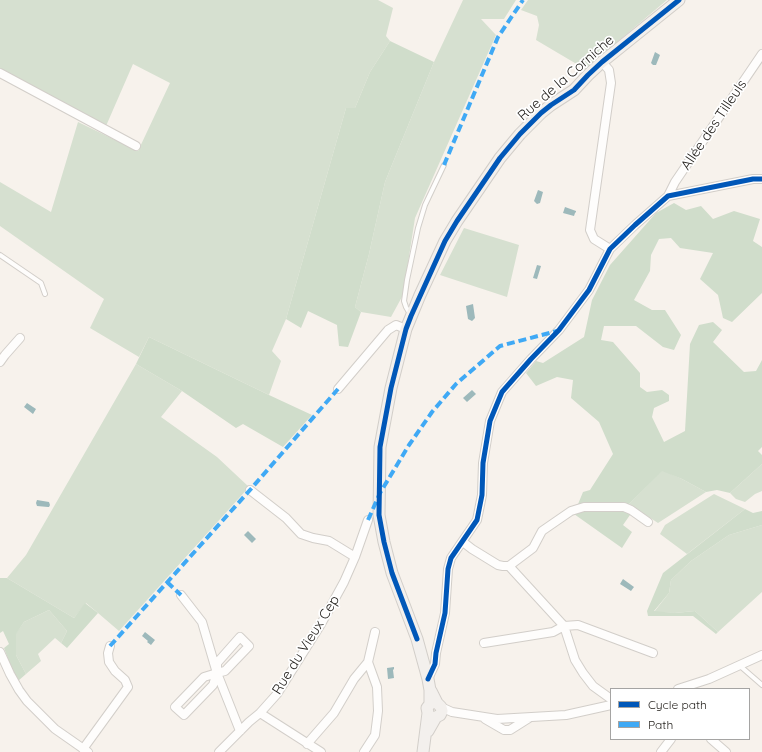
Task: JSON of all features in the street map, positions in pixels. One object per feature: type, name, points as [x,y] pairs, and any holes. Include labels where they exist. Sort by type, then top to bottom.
[{"type":"main road","name":"Rue de la Corniche","points":[[435,710],[416,638],[392,573],[384,542],[380,515],[380,447],[391,388],[406,330],[445,241],[500,158],[520,134],[550,105],[574,90],[602,62],[679,0]]},
{"type":"main road","points":[[423,752],[425,735],[435,710]]},
{"type":"street","name":"Allée des Tilleuls","points":[[668,196],[675,182],[762,54]]},
{"type":"street","points":[[602,62],[609,70],[611,84],[590,230],[594,239],[610,250]]},
{"type":"street","points":[[0,73],[136,146]]},
{"type":"street","points":[[429,684],[435,664],[445,613],[448,568],[451,558],[477,520],[482,496],[483,463],[490,421],[502,392],[559,330],[589,290],[610,250],[668,196],[753,179],[762,179]]},
{"type":"street","points":[[338,389],[388,330],[396,325],[406,330]]},
{"type":"street","points":[[0,362],[20,338]]},
{"type":"street","points":[[250,490],[286,518],[301,534],[329,541],[355,557]]},
{"type":"street","points":[[463,542],[498,565],[509,566],[533,548],[542,531],[571,512],[584,507],[624,507],[648,522]]},
{"type":"street","name":"Rue du Vieux Cep","points":[[219,752],[248,722],[260,713],[277,694],[322,624],[344,582],[355,557],[368,520]]},
{"type":"street","points":[[509,566],[564,626],[576,660],[583,673],[593,686],[610,699]]},
{"type":"street","points":[[181,595],[202,622],[217,674],[240,731]]},
{"type":"street","points":[[484,643],[553,632],[564,626],[578,625],[653,653]]},
{"type":"street","points":[[307,744],[334,713],[354,679],[368,662],[375,632]]},
{"type":"street","points":[[217,674],[204,677],[175,707],[184,715],[213,684],[217,674],[217,663],[240,637],[249,646],[225,671],[217,674]]},
{"type":"street","points":[[0,652],[2,661],[27,701],[55,729],[85,750],[128,687],[125,680],[115,671],[109,662],[108,654],[110,646]]},
{"type":"street","points":[[681,688],[709,679],[739,664],[762,655]]},
{"type":"street","points":[[364,752],[375,735],[378,711],[377,687],[368,662]]},
{"type":"street","points":[[435,710],[497,719],[566,715],[610,705]]},
{"type":"street","points":[[260,713],[321,752]]},
{"type":"street","points":[[481,716],[504,730],[510,730],[530,717]]},
{"type":"street","points":[[661,752],[669,740]]},
{"type":"street","points":[[712,740],[726,752]]},
{"type":"lane","points":[[411,316],[404,300],[418,228],[425,205],[444,164]]},
{"type":"lane","points":[[0,255],[41,284],[45,294]]},
{"type":"lane","points":[[739,664],[762,685]]},
{"type":"green space","points":[[0,0],[378,0],[393,8],[386,36],[390,41],[370,72],[355,108],[346,108],[286,319],[272,351],[281,361],[269,395],[149,337],[139,357],[90,328],[104,299],[0,226],[0,182],[51,212],[78,122],[138,151],[170,83],[133,64],[106,126],[0,72]]},
{"type":"green space","points":[[463,0],[516,0],[504,19],[481,19],[496,35],[415,218],[403,295],[391,317],[361,312],[355,307],[369,254],[385,182],[434,62]]},
{"type":"green space","points":[[528,0],[667,0],[585,69],[536,40],[539,25],[537,16],[521,10]]},
{"type":"green space","points":[[390,41],[434,62],[385,182],[369,254],[355,307],[361,312],[348,347],[339,346],[337,325],[308,311],[301,328],[286,319],[346,108],[355,108],[370,72]]},
{"type":"green space","points":[[674,203],[686,210],[701,206],[713,219],[734,211],[760,219],[753,241],[762,247],[762,293],[732,322],[723,318],[718,295],[700,279],[713,253],[680,248],[671,238],[659,239],[651,255],[650,271],[634,300],[652,310],[665,310],[681,335],[674,350],[663,347],[636,326],[604,326],[601,340],[613,342],[640,373],[640,387],[647,392],[662,390],[669,395],[669,401],[654,408],[652,417],[664,442],[685,431],[690,344],[699,325],[713,322],[722,330],[713,342],[744,372],[756,371],[762,360],[762,447],[758,451],[762,455],[762,464],[730,493],[717,490],[706,492],[682,479],[662,471],[629,504],[630,515],[623,525],[632,532],[622,548],[574,514],[583,492],[590,490],[613,454],[599,422],[571,398],[573,380],[557,377],[536,386],[526,373],[536,361],[543,363],[584,337],[592,300],[610,265],[656,213]]},
{"type":"green space","points":[[464,228],[519,245],[507,297],[440,275]]},
{"type":"green space","points":[[149,337],[312,415],[283,447],[243,424],[236,428],[182,391],[136,364]]},
{"type":"green space","points":[[136,364],[182,391],[161,417],[217,457],[249,487],[119,631],[86,603],[74,618],[7,578],[26,555]]},
{"type":"green space","points":[[762,464],[762,491],[755,494],[745,502],[736,499],[730,493]]},
{"type":"green space","points":[[662,470],[706,492],[658,523],[629,504]]},
{"type":"green space","points":[[714,494],[745,509],[687,554],[660,534],[665,525]]},
{"type":"green space","points":[[745,509],[753,513],[762,511],[762,525],[729,535],[691,561],[671,580],[669,593],[654,611],[675,613],[695,611],[718,632],[716,634],[693,616],[648,616],[647,611],[663,573]]},
{"type":"green space","points":[[762,525],[762,592],[718,632],[695,611],[675,613],[654,612],[669,593],[671,580],[691,561],[729,535]]},
{"type":"green space","points":[[0,578],[7,578],[74,618],[85,603],[98,613],[67,648],[61,643],[67,631],[49,610],[24,622],[16,634],[16,655],[26,674],[18,681],[4,648],[9,644],[3,631],[0,633]]},
{"type":"green space","points":[[49,610],[67,631],[61,643],[55,638],[38,654],[41,661],[26,674],[16,655],[16,633],[24,622]]},
{"type":"water","points":[[655,52],[660,55],[656,65],[653,65],[651,63]]},
{"type":"water","points":[[538,190],[543,192],[540,203],[537,204],[534,201]]},
{"type":"water","points":[[565,207],[576,211],[574,216],[563,213]]},
{"type":"water","points":[[537,265],[541,266],[537,279],[533,278]]},
{"type":"water","points":[[473,304],[475,318],[472,321],[468,319],[466,306]]},
{"type":"water","points":[[472,390],[476,394],[467,402],[463,398]]},
{"type":"water","points":[[27,403],[36,409],[33,414],[24,407]]},
{"type":"water","points":[[37,500],[49,502],[50,505],[49,507],[37,506]]},
{"type":"water","points":[[248,531],[256,539],[252,543],[244,535]]},
{"type":"water","points":[[623,579],[634,587],[631,591],[620,584]]},
{"type":"water","points":[[145,632],[155,640],[151,645],[142,636]]},
{"type":"water","points":[[394,667],[394,678],[388,679],[387,668]]},
{"type":"marked path","points":[[444,165],[498,37],[523,0]]},
{"type":"marked path","points":[[368,520],[380,493],[409,445],[432,412],[456,384],[500,346],[557,331]]},
{"type":"marked path","points":[[110,646],[338,389]]},
{"type":"marked path","points":[[167,582],[181,595]]},
{"type":"cycle path","points":[[417,639],[392,573],[379,515],[380,447],[391,388],[406,329],[411,316],[445,241],[500,158],[520,134],[541,113],[574,90],[602,62],[679,0]]},
{"type":"cycle path","points":[[428,679],[435,664],[445,613],[448,569],[451,558],[477,520],[482,495],[483,463],[490,421],[502,392],[559,330],[589,290],[610,249],[668,196],[753,179],[762,179]]}]
